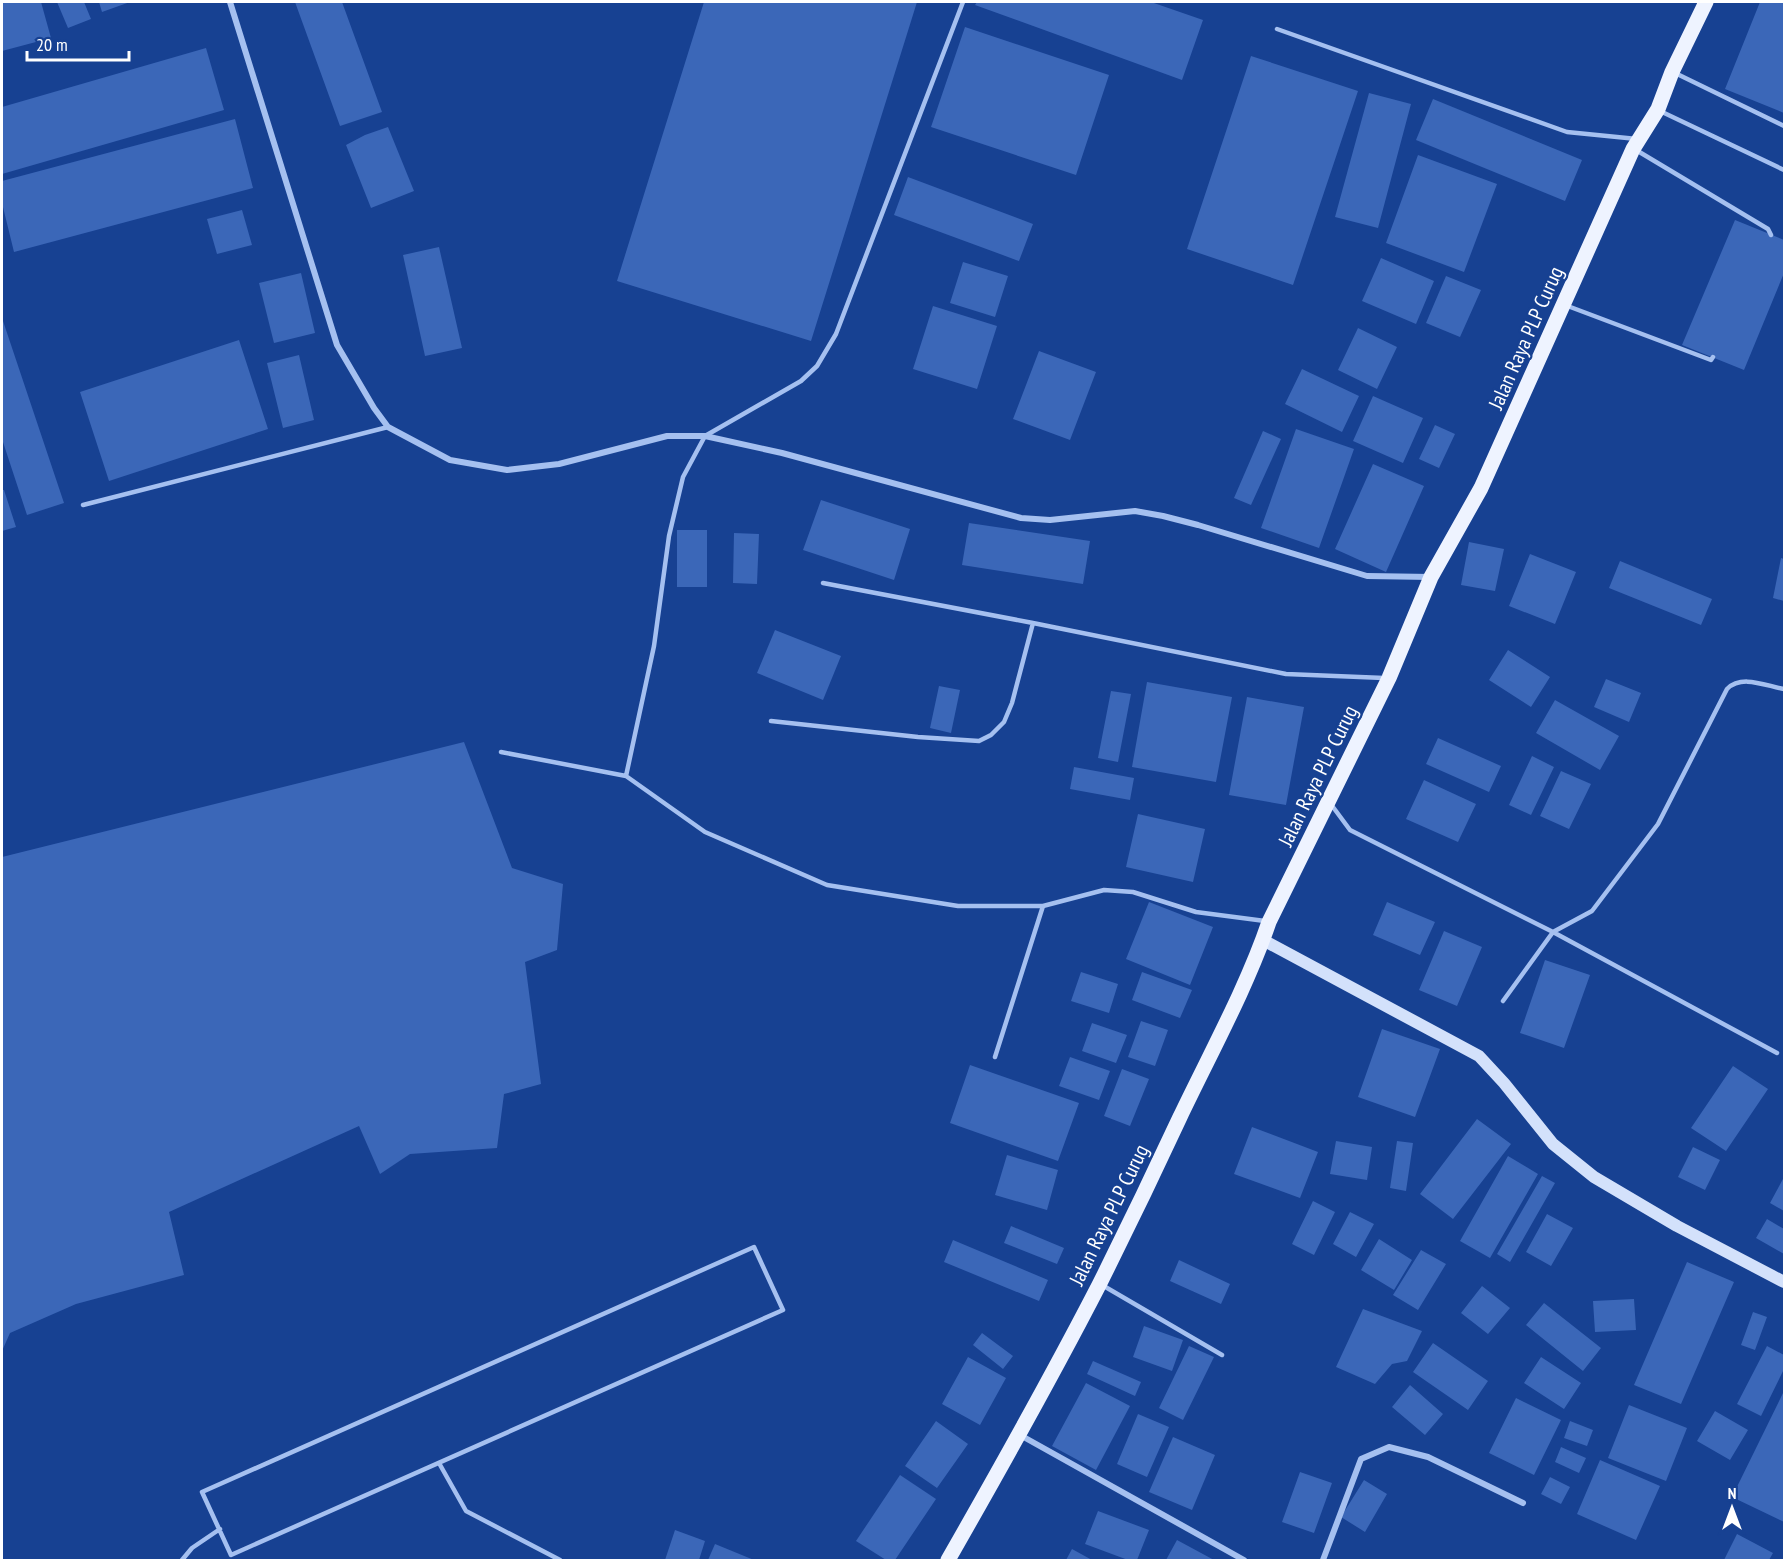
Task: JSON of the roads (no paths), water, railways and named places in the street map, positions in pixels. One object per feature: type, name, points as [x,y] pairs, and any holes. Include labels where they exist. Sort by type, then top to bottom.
[{"type":"main road","name":"Jalan Raya PLP Curug","points":[[948,1560],[1019,1435],[1099,1284],[1263,940],[1269,922],[1389,678],[1431,578],[1481,488],[1636,144],[1658,109],[1672,72],[1706,2]]},
{"type":"street","points":[[230,2],[337,345],[374,408],[388,427],[450,460],[507,470],[559,464],[667,436],[705,436],[782,453],[1021,518],[1050,520],[1135,511],[1198,525],[1367,576],[1431,578]]},
{"type":"street","points":[[1263,940],[1479,1056],[1552,1144],[1594,1177],[1677,1226],[1785,1282]]},
{"type":"street","points":[[1019,1435],[1244,1560]]},
{"type":"street","points":[[1323,1560],[1361,1459],[1389,1447],[1428,1457],[1523,1503]]},
{"type":"lane","points":[[626,776],[654,646],[669,536],[683,477],[705,436],[801,381],[817,366],[836,334],[963,2]]},
{"type":"lane","points":[[1277,29],[1567,132],[1636,144],[1768,229],[1771,235]]},
{"type":"lane","points":[[1672,72],[1785,126]]},
{"type":"lane","points":[[1658,109],[1785,170]]},
{"type":"lane","points":[[1564,305],[1711,360],[1713,357]]},
{"type":"lane","points":[[83,505],[388,427]]},
{"type":"lane","points":[[823,583],[1286,674],[1389,678]]},
{"type":"lane","points":[[771,721],[918,737],[979,741],[991,735],[1004,723],[1012,704],[1033,623]]},
{"type":"lane","points":[[1503,1001],[1552,932],[1592,911],[1658,824],[1727,689],[1733,683],[1741,681],[1785,689]]},
{"type":"lane","points":[[501,752],[626,776],[705,832],[827,885],[958,906],[1043,906],[1104,890],[1133,892],[1196,912],[1269,922]]},
{"type":"lane","points":[[1330,802],[1350,830],[1552,932],[1777,1053]]},
{"type":"lane","points":[[995,1057],[1043,906]]},
{"type":"lane","points":[[754,1247],[783,1310],[439,1463],[231,1555],[202,1492],[754,1247]]},
{"type":"lane","points":[[1099,1284],[1222,1355]]},
{"type":"lane","points":[[439,1463],[466,1511],[560,1560]]},
{"type":"lane","points":[[182,1560],[192,1548],[220,1529]]}]
